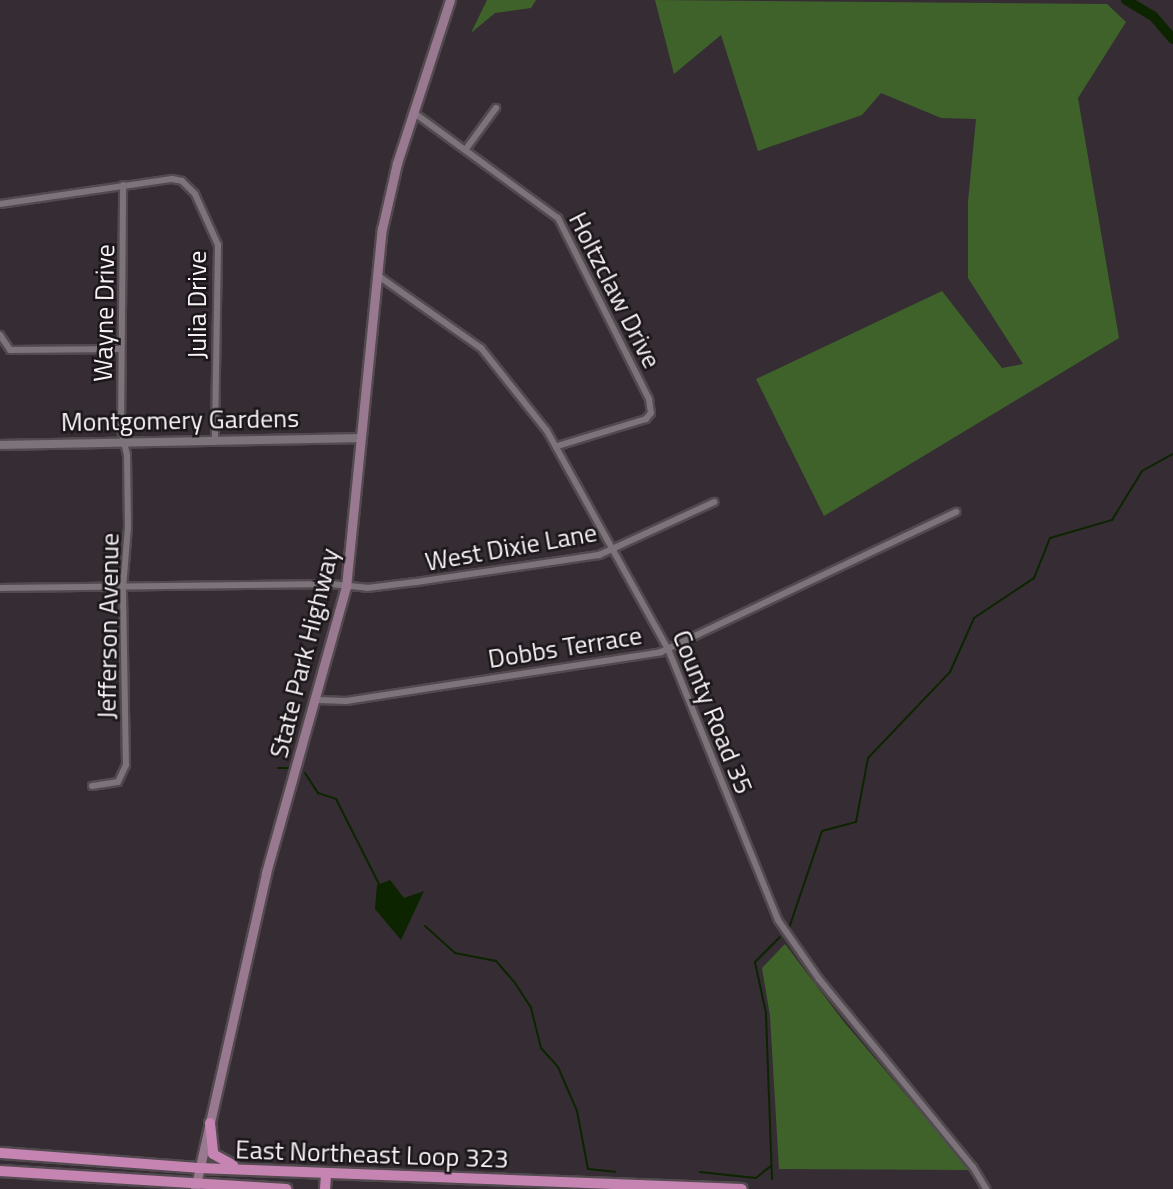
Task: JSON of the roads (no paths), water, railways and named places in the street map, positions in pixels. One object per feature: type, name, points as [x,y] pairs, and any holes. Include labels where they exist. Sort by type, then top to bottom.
[{"type":"highway","points":[[210,1123],[215,1157],[254,1170]]},
{"type":"highway","name":"East Northeast Loop 323","points":[[0,1153],[199,1168],[493,1184],[742,1189]]},
{"type":"highway","points":[[61,1176],[63,1159]]},
{"type":"highway","name":"East Northeast Loop 323","points":[[0,1171],[195,1187],[286,1189]]},
{"type":"highway","points":[[325,1189],[326,1173]]},
{"type":"highway","points":[[151,1183],[169,1189]]},
{"type":"main road","name":"State Park Highway","points":[[195,1187],[267,873],[318,700],[346,587],[387,200],[450,0]]},
{"type":"street","points":[[466,149],[496,108]]},
{"type":"street","name":"Holtzclaw Drive","points":[[413,112],[558,218],[649,399],[649,416],[640,422],[557,446]]},
{"type":"street","name":"Julia Drive","points":[[122,185],[182,181],[195,194],[218,245],[215,440]]},
{"type":"street","points":[[0,204],[122,185]]},
{"type":"street","name":"Wayne Drive","points":[[122,185],[122,442]]},
{"type":"street","name":"County Road 35","points":[[377,275],[481,348],[505,374],[557,446],[668,649],[778,920],[819,979],[973,1167],[986,1189]]},
{"type":"street","points":[[0,335],[3,346],[20,351],[121,349]]},
{"type":"street","name":"Montgomery Gardens","points":[[0,445],[361,438]]},
{"type":"street","name":"Jefferson Avenue","points":[[92,786],[118,782],[125,771],[123,588],[128,515],[127,455],[122,442]]},
{"type":"street","name":"West Dixie Lane","points":[[0,588],[346,587],[442,579],[615,548],[715,502]]},
{"type":"street","name":"Dobbs Terrace","points":[[318,700],[346,701],[668,649],[956,512]]},
{"type":"waterway","points":[[1126,0],[1153,16],[1173,39]]},
{"type":"waterway","points":[[789,928],[822,831],[856,822],[868,758],[950,672],[974,618],[1034,578],[1050,538],[1112,520],[1142,471],[1173,454]]},
{"type":"waterway","points":[[278,768],[290,768]]},
{"type":"waterway","points":[[305,773],[318,793],[336,799],[379,884]]},
{"type":"waterway","points":[[425,926],[455,953],[496,961],[515,983],[531,1008],[541,1048],[558,1067],[577,1111],[588,1169],[615,1172]]},
{"type":"waterway","points":[[772,1179],[766,1013],[755,962],[780,937]]},
{"type":"waterway","points":[[700,1172],[756,1178],[771,1166]]}]
